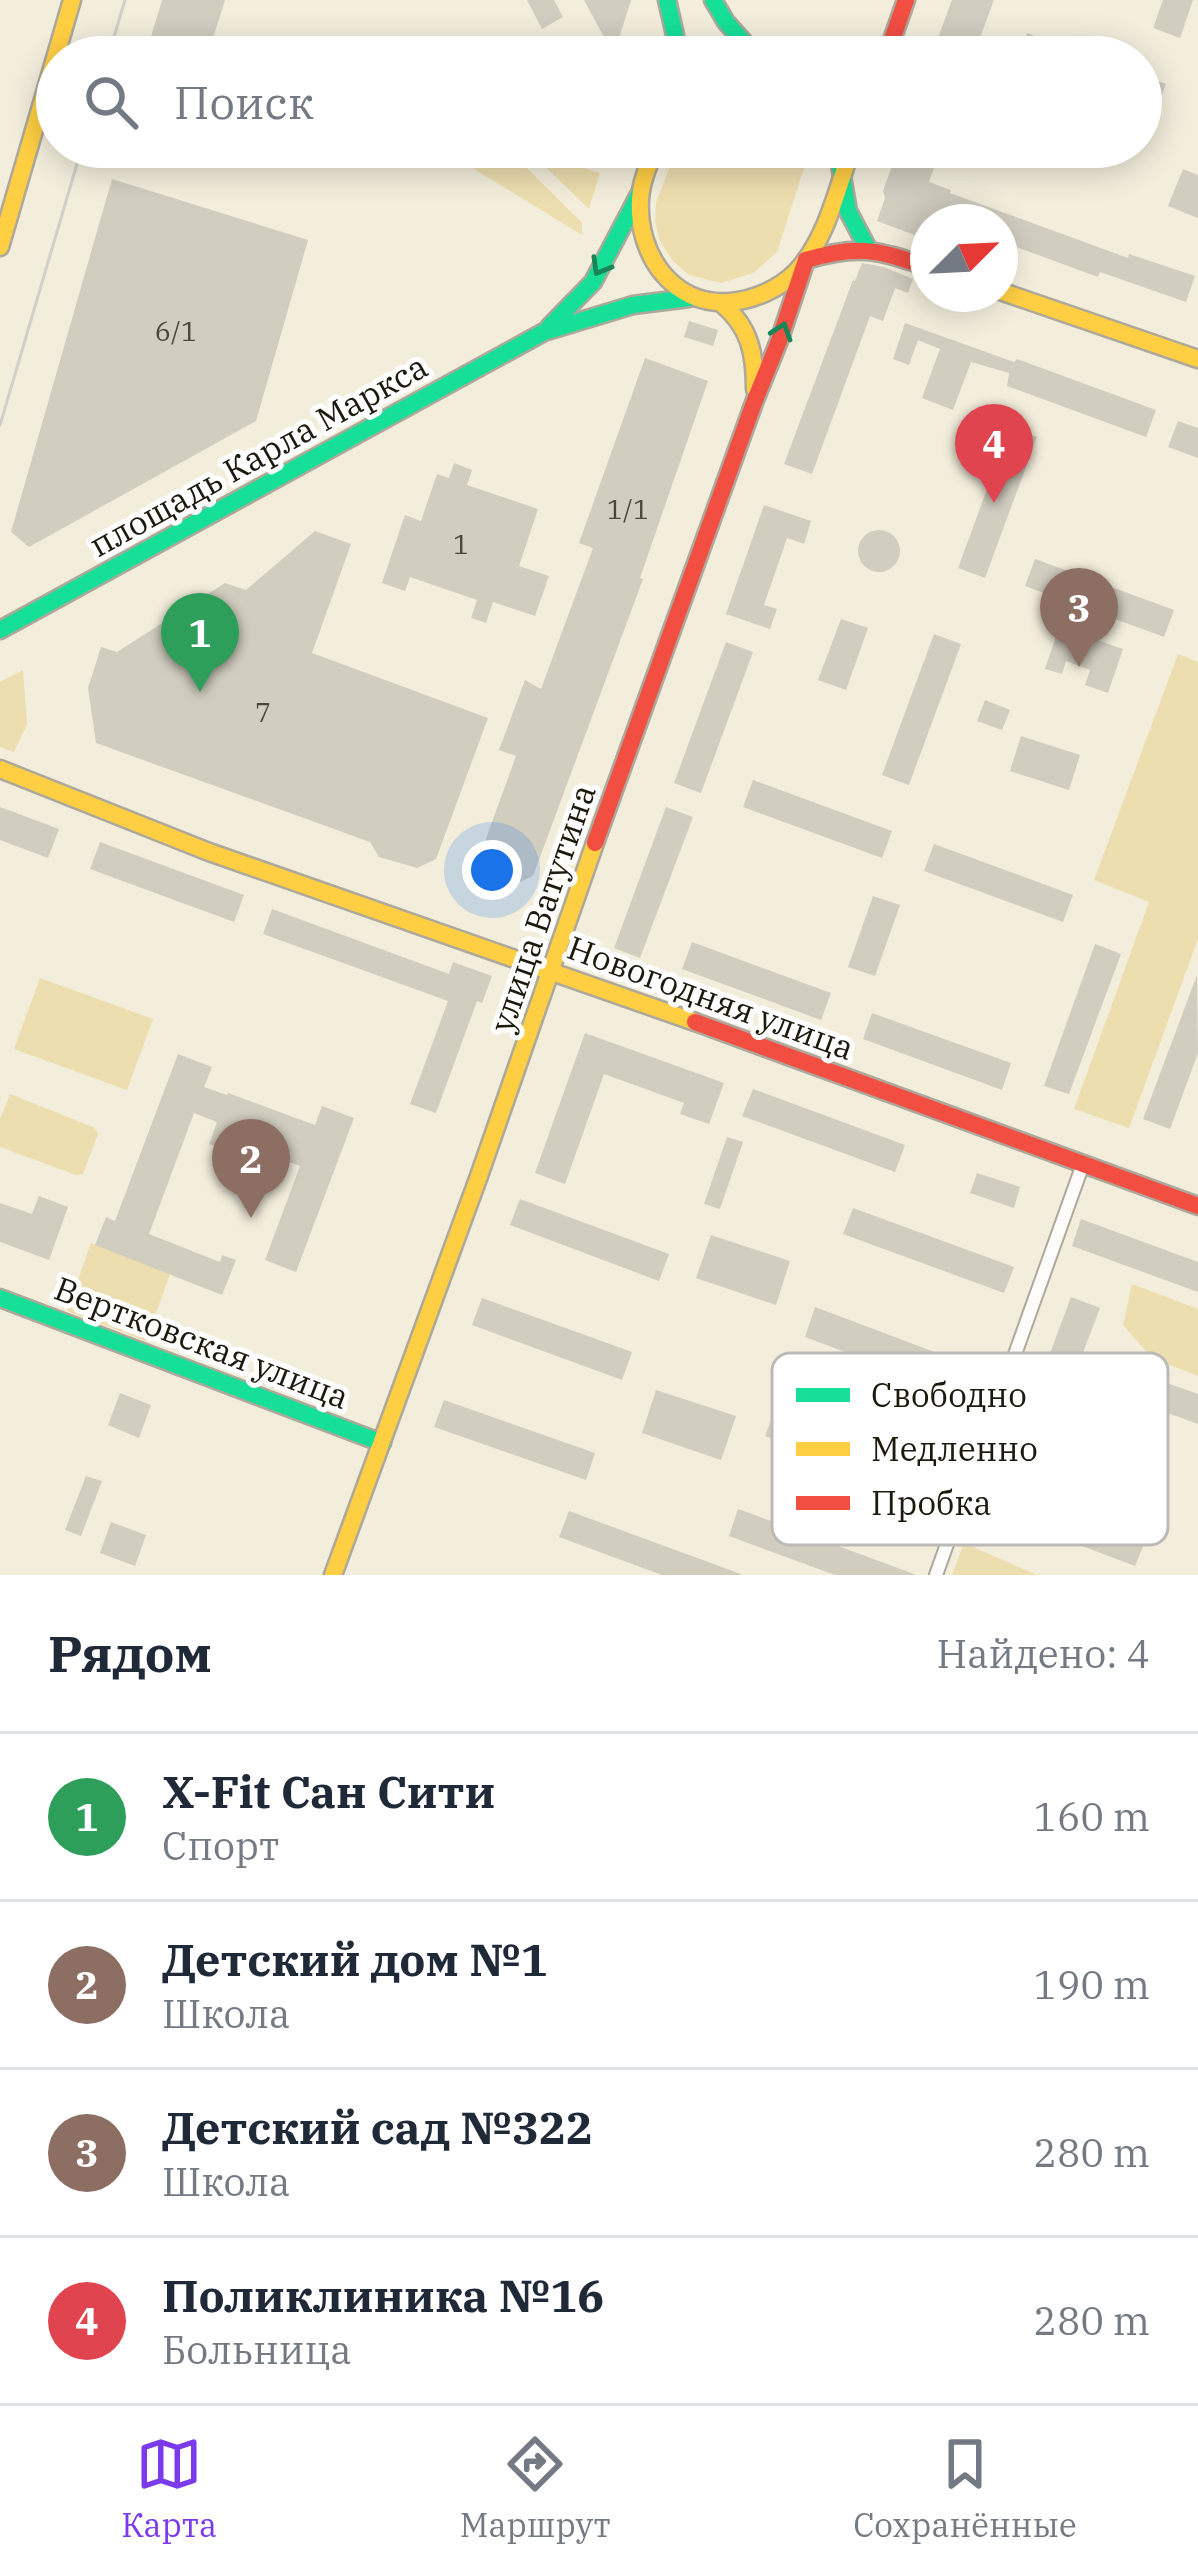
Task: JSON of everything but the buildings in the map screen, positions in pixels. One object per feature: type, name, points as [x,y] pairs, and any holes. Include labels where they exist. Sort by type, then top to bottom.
[{"type":"main road","points":[[62,36],[72,0]]},
{"type":"main road","points":[[667,0],[675,36]]},
{"type":"main road","points":[[713,0],[738,36]]},
{"type":"main road","points":[[894,34],[906,0]]},
{"type":"main road","points":[[0,247],[36,124]]},
{"type":"main road","name":"площадь Карла Маркса","points":[[544,332],[593,282],[649,168]]},
{"type":"main road","points":[[840,168],[853,228],[867,247],[910,261]]},
{"type":"main road","points":[[806,260],[844,168]]},
{"type":"main road","name":"площадь Карла Маркса","points":[[641,191],[641,224],[657,269],[689,298]]},
{"type":"main road","name":"площадь Карла Маркса","points":[[0,630],[544,332],[662,298],[722,304],[765,294],[806,260],[867,247]]},
{"type":"main road","name":"улица Ватутина","points":[[332,1575],[806,260]]},
{"type":"main road","points":[[1018,297],[1198,359]]},
{"type":"main road","points":[[722,304],[746,327],[753,343],[755,400]]},
{"type":"main road","name":"Новогодняя улица","points":[[0,769],[209,852],[1198,1206]]},
{"type":"main road","name":"Вертковская улица","points":[[0,1298],[382,1443]]},
{"type":"street","points":[[1015,1353],[1083,1164]]},
{"type":"street","points":[[936,1575],[947,1545]]},
{"type":"shaded area","points":[[472,168],[527,168],[582,223],[582,235]]},
{"type":"shaded area","points":[[547,168],[600,173],[589,209]]},
{"type":"shaded area","points":[[669,168],[804,168],[777,252],[753,273],[721,283],[689,275],[672,260],[660,241],[656,203]]},
{"type":"shaded area","points":[[1178,654],[1198,662],[1198,939],[1129,1128],[1074,1109],[1149,902],[1094,880]]},
{"type":"shaded area","points":[[23,670],[27,724],[14,752],[0,747],[0,682]]},
{"type":"shaded area","points":[[40,978],[153,1019],[127,1090],[14,1049]]},
{"type":"shaded area","points":[[10,1094],[95,1128],[98,1134],[83,1174],[0,1147],[0,1119]]},
{"type":"shaded area","points":[[91,1243],[170,1274],[146,1341],[67,1311]]},
{"type":"shaded area","points":[[1132,1284],[1198,1309],[1198,1376],[1168,1364],[1168,1353],[1148,1353],[1123,1325]]},
{"type":"shaded area","points":[[963,1545],[969,1545],[1037,1575],[952,1575]]},
{"type":"tram line","points":[[114,36],[125,0]]},
{"type":"tram line","points":[[0,425],[76,168]]},
{"type":"traffic: fast","points":[[667,0],[675,36]]},
{"type":"traffic: fast","points":[[713,0],[738,36]]},
{"type":"traffic: fast","points":[[841,168],[848,211],[867,247]]},
{"type":"traffic: fast","points":[[549,327],[593,282],[641,191]]},
{"type":"traffic: fast","points":[[0,630],[544,332],[633,305],[689,298]]},
{"type":"traffic: fast","points":[[0,1298],[382,1443]]},
{"type":"traffic: slow","points":[[62,36],[72,0]]},
{"type":"traffic: slow","points":[[0,247],[36,124]]},
{"type":"traffic: slow","points":[[648,168],[640,200],[652,257],[675,286],[709,301],[730,302],[774,288],[807,259],[845,168]]},
{"type":"traffic: slow","points":[[1018,297],[1198,359]]},
{"type":"traffic: slow","points":[[722,304],[749,342],[755,389]]},
{"type":"traffic: slow","points":[[0,769],[209,852],[695,1022]]},
{"type":"traffic: slow","points":[[333,1575],[595,843]]},
{"type":"traffic: jam","points":[[893,36],[906,0]]},
{"type":"traffic: jam","points":[[806,260],[868,251],[910,261]]},
{"type":"traffic: jam","points":[[595,843],[806,260]]},
{"type":"traffic: jam","points":[[695,1022],[1198,1206]]},
{"type":"place","name":"Поликлиника №16","points":[[994,503]]},
{"type":"place","name":"Детский сад №322","points":[[1079,667]]},
{"type":"place","name":"X-Fit Сан Сити","points":[[200,692]]},
{"type":"place","name":"Детский дом №1","points":[[251,1218]]}]
